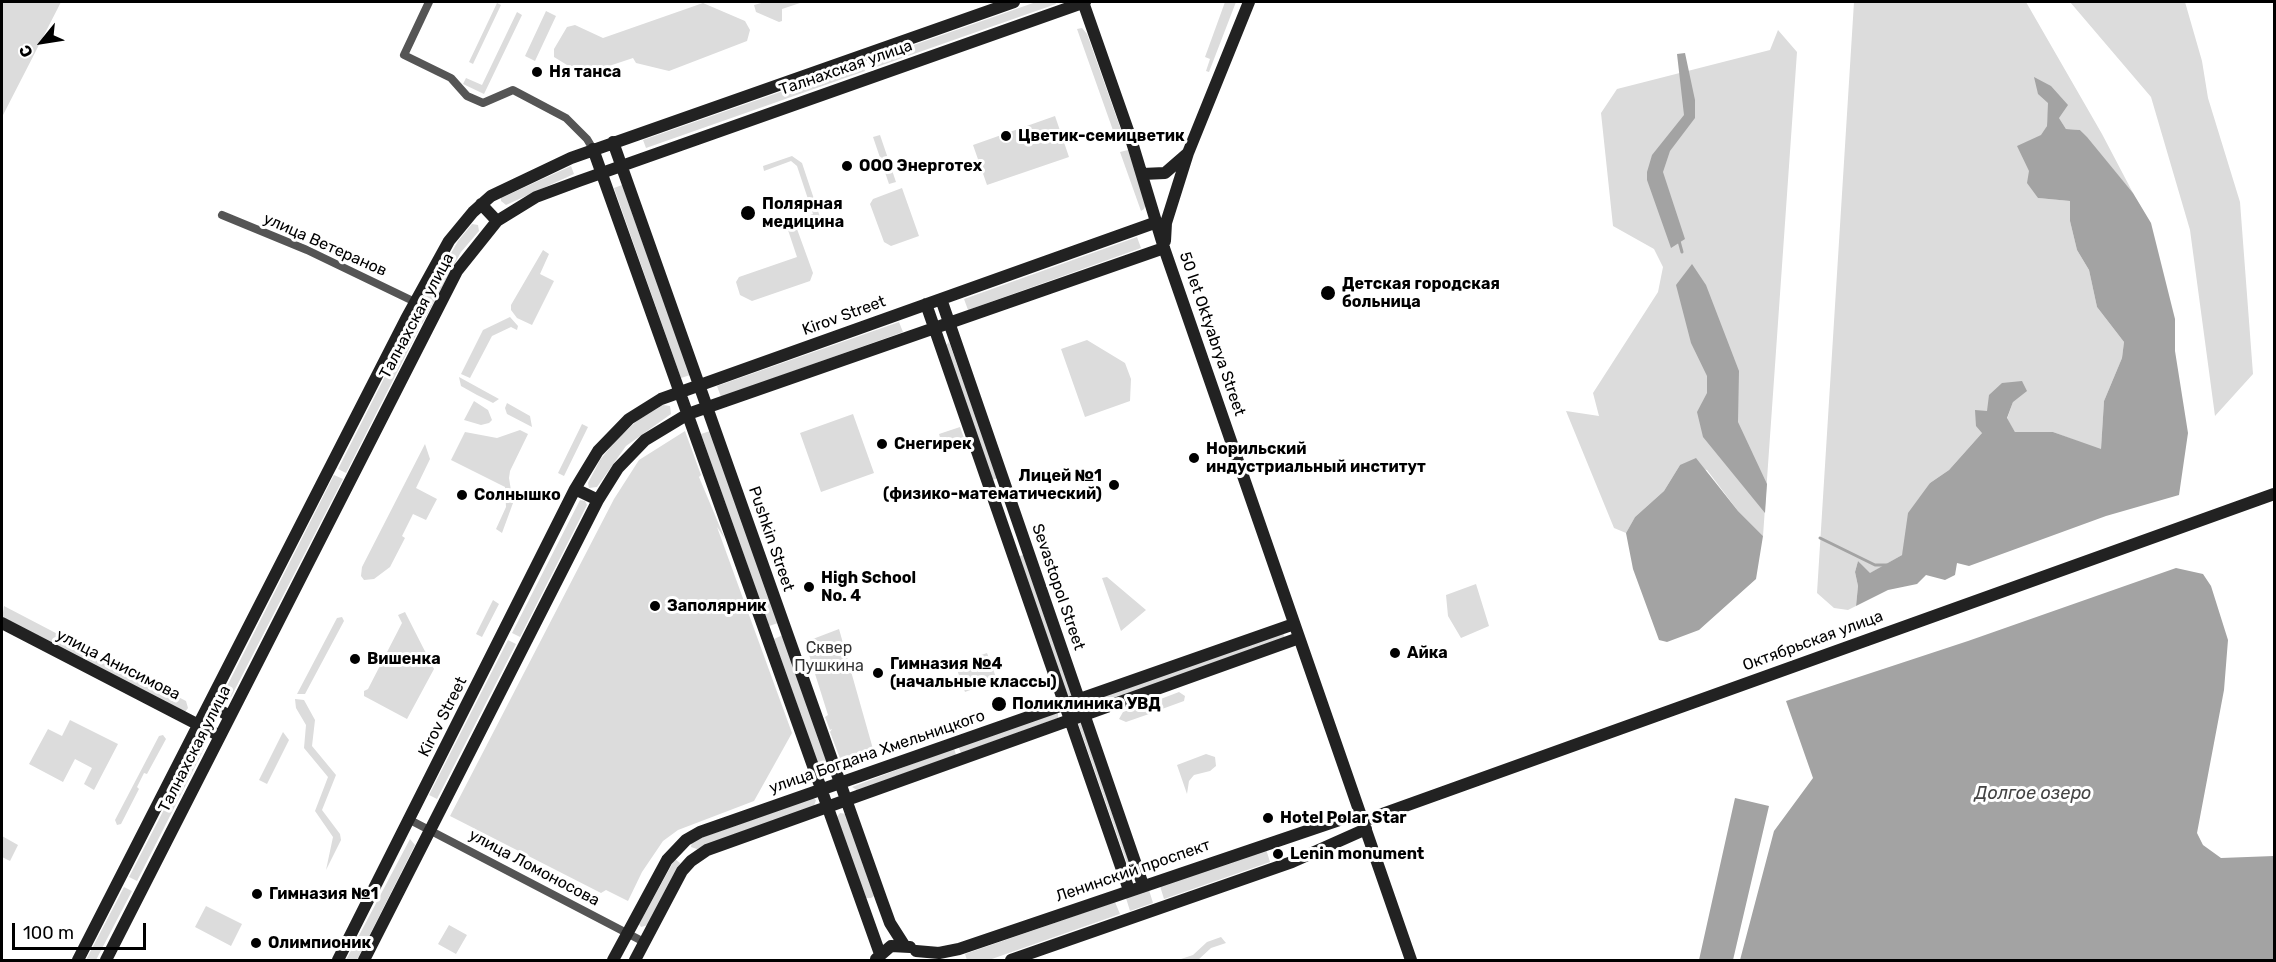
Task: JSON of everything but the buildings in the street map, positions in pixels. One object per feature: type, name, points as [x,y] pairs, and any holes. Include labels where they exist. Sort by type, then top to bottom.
[{"type":"street","points":[[429,2],[404,56],[451,78],[467,96],[483,103],[513,90],[566,118],[587,139],[593,149],[822,789],[878,957],[891,946],[904,945],[920,956]]},
{"type":"street","name":"Талнахская улица","points":[[78,960],[415,302],[449,241],[481,204],[528,176],[593,149],[1014,2]]},
{"type":"street","name":"Талнахская улица","points":[[106,960],[457,271],[497,221],[536,197],[602,172],[1084,2]]},
{"type":"street","name":"50 let Oktyabrya Street","points":[[1084,2],[1142,174],[1164,248],[1411,960]]},
{"type":"street","points":[[364,960],[598,500],[630,453],[645,440],[688,414],[1164,248],[1166,223],[1188,153],[1249,2]]},
{"type":"street","name":"Pushkin Street","points":[[613,142],[890,923],[904,945]]},
{"type":"street","points":[[1142,174],[1165,172],[1188,153]]},
{"type":"street","points":[[481,204],[497,221]]},
{"type":"street","name":"улица Ветеранов","points":[[222,215],[307,250],[415,302]]},
{"type":"street","name":"Kirov Street","points":[[338,960],[576,489],[598,451],[613,434],[650,405],[680,392],[1157,222]]},
{"type":"street","name":"Sevastopol Street","points":[[941,299],[1143,885]]},
{"type":"street","name":"Sevastopol Street","points":[[926,304],[1129,890]]},
{"type":"street","points":[[988,485],[1004,480]]},
{"type":"street","points":[[576,489],[598,500]]},
{"type":"street","name":"Октябрьская улица","points":[[1363,821],[2274,494]]},
{"type":"street","points":[[1012,552],[1027,547]]},
{"type":"street","name":"улица Анисимова","points":[[2,623],[220,736]]},
{"type":"street","name":"улица Богдана Хмельницкого","points":[[613,960],[651,886],[678,847],[686,840],[714,826],[1294,624]]},
{"type":"street","name":"улица Богдана Хмельницкого","points":[[635,960],[670,892],[691,861],[718,845],[1299,638]]},
{"type":"street","points":[[209,705],[230,716]]},
{"type":"street","name":"улица Ломоносова","points":[[410,820],[644,942]]},
{"type":"street","points":[[1011,960],[1292,862],[1363,821]]},
{"type":"street","name":"Ленинский проспект","points":[[920,956],[959,949],[1143,885],[1363,821]]},
{"type":"street","points":[[678,847],[691,861]]},
{"type":"green space","points":[[2,2],[61,2],[2,117]]},
{"type":"green space","points":[[765,2],[803,2],[782,9],[782,21],[779,22],[756,12],[754,5]]},
{"type":"green space","points":[[1036,2],[1055,2],[1056,4],[871,69],[868,61]]},
{"type":"green space","points":[[1225,2],[1236,2],[1209,72],[1206,71],[1210,59],[1205,57]]},
{"type":"green space","points":[[1854,2],[2026,2],[2133,193],[2080,130],[2066,129],[2049,103],[2047,126],[2029,171],[2038,198],[2070,201],[2070,221],[2077,250],[2089,270],[2097,307],[2124,342],[2122,358],[2104,401],[2101,450],[2053,432],[2015,432],[2007,419],[2013,402],[1987,411],[1982,433],[1949,470],[1930,483],[1902,555],[1869,574],[1858,561],[1855,572],[1858,586],[1856,606],[1848,610],[1834,608],[1817,593]]},
{"type":"green space","points":[[2070,2],[2185,2],[2202,61],[2208,98],[2240,202],[2253,374],[2215,416],[2190,230],[2151,97]]},
{"type":"green space","points":[[497,3],[501,5],[473,64],[469,62]]},
{"type":"green space","points":[[703,3],[745,21],[750,30],[747,41],[669,71],[636,63],[633,58],[588,73],[580,73],[554,57],[554,49],[567,27],[575,25],[603,38]]},
{"type":"green space","points":[[546,11],[556,16],[535,61],[525,56]]},
{"type":"green space","points":[[517,12],[522,15],[484,94],[463,84],[466,78],[482,85]]},
{"type":"green space","points":[[1082,28],[1087,34],[1122,133],[1115,136],[1077,29]]},
{"type":"green space","points":[[1778,30],[1797,52],[1763,536],[1738,511],[1707,470],[1680,465],[1664,491],[1635,517],[1626,533],[1614,528],[1566,411],[1599,416],[1593,393],[1658,292],[1663,267],[1654,249],[1613,226],[1601,113],[1617,89],[1770,50]]},
{"type":"green space","points":[[863,63],[865,71],[646,148],[643,140]]},
{"type":"green space","name":"Цветик-семицветик","points":[[1055,116],[1069,157],[987,185],[973,145]]},
{"type":"green space","points":[[880,135],[896,182],[889,184],[873,137]]},
{"type":"green space","points":[[1128,150],[1146,203],[1141,211],[1120,152]]},
{"type":"green space","points":[[792,156],[802,163],[821,220],[797,229],[813,273],[810,281],[752,301],[740,295],[736,282],[739,277],[797,257],[786,224],[813,214],[797,166],[791,161],[764,171],[763,166]]},
{"type":"green space","points":[[571,166],[574,174],[506,205],[501,201],[501,198]]},
{"type":"green space","points":[[622,185],[690,375],[681,378],[614,188]]},
{"type":"green space","points":[[902,188],[919,236],[891,246],[884,242],[870,204],[873,199]]},
{"type":"green space","points":[[472,224],[478,225],[479,231],[461,252],[422,324],[413,320],[458,241]]},
{"type":"green space","points":[[1137,237],[1141,248],[968,310],[964,299]]},
{"type":"green space","points":[[543,250],[549,254],[540,274],[554,281],[532,325],[517,318],[511,310],[511,305]]},
{"type":"green space","points":[[510,317],[518,326],[517,330],[511,327],[492,336],[470,378],[461,374],[483,330]]},
{"type":"green space","points":[[899,322],[903,332],[721,397],[717,386]]},
{"type":"green space","points":[[411,325],[419,329],[346,473],[338,469]]},
{"type":"green space","points":[[1087,340],[1125,363],[1131,379],[1130,401],[1085,417],[1061,349]]},
{"type":"green space","points":[[949,342],[998,478],[992,480],[945,346]]},
{"type":"green space","points":[[459,377],[499,399],[493,403],[477,395],[461,386]]},
{"type":"green space","points":[[474,401],[488,410],[492,420],[489,423],[481,425],[464,420]]},
{"type":"green space","points":[[507,403],[530,416],[532,427],[507,414],[505,408]]},
{"type":"green space","points":[[663,405],[670,406],[671,414],[626,446],[597,487],[589,488],[588,483],[600,460],[617,439],[638,420]]},
{"type":"green space","points":[[853,414],[874,473],[821,492],[800,433]]},
{"type":"green space","points":[[582,424],[588,427],[564,476],[558,473]]},
{"type":"green space","points":[[960,427],[965,441],[943,448],[939,434]]},
{"type":"green space","points":[[520,430],[528,434],[510,471],[513,503],[502,533],[496,529],[506,507],[505,487],[451,460],[465,432],[497,438]]},
{"type":"green space","name":"Заполярник","points":[[685,431],[701,475],[699,477],[725,539],[717,527],[792,733],[754,801],[678,830],[663,841],[642,872],[628,901],[606,890],[601,893],[450,816],[614,499],[639,460]]},
{"type":"green space","points":[[710,431],[778,623],[769,626],[701,434]]},
{"type":"green space","points":[[425,444],[430,459],[416,488],[437,499],[426,520],[413,514],[402,536],[405,538],[390,567],[374,579],[364,580],[361,576],[362,567]]},
{"type":"green space","points":[[334,475],[343,479],[230,699],[222,696]]},
{"type":"green space","points":[[580,500],[585,501],[587,505],[520,637],[512,633]]},
{"type":"green space","points":[[1025,554],[1072,694],[1070,696],[1067,696],[1018,557]]},
{"type":"green space","points":[[1107,577],[1146,610],[1121,631],[1102,578]]},
{"type":"green space","points":[[1476,584],[1489,626],[1461,638],[1448,616],[1446,595]]},
{"type":"green space","points":[[493,600],[499,604],[482,637],[476,634]]},
{"type":"green space","points":[[4,606],[186,701],[188,708],[185,712],[2,619]]},
{"type":"green space","points":[[405,612],[434,669],[407,719],[364,696],[364,691],[368,689],[402,623],[398,615]]},
{"type":"green space","points":[[342,617],[344,621],[305,694],[297,694],[337,618]]},
{"type":"green space","name":"Сквер Пушкина","points":[[839,629],[873,749],[865,762],[851,767],[842,758],[841,761],[830,732],[832,729],[830,730],[825,717],[828,715],[805,642]]},
{"type":"green space","points":[[1283,633],[1285,638],[1092,706],[1089,703],[1090,700]]},
{"type":"green space","points":[[783,635],[832,772],[822,776],[774,639]]},
{"type":"green space","points":[[508,640],[516,644],[437,799],[429,795]]},
{"type":"green space","points":[[987,653],[997,680],[965,692],[955,664]]},
{"type":"green space","points":[[1179,692],[1185,696],[1184,701],[1162,709],[1155,706],[1158,700]]},
{"type":"green space","points":[[295,699],[304,700],[315,720],[312,746],[336,775],[322,810],[340,834],[341,840],[326,870],[333,837],[315,811],[328,777],[304,748],[306,725],[296,708]]},
{"type":"green space","points":[[1144,705],[1151,708],[1149,714],[1126,722],[1119,719],[1123,712]]},
{"type":"green space","points":[[1058,712],[1058,718],[961,753],[958,746]]},
{"type":"green space","points":[[70,720],[118,744],[94,790],[84,784],[92,768],[75,759],[63,782],[29,764],[48,729],[62,736]]},
{"type":"green space","points":[[1078,723],[1082,723],[1131,868],[1129,869]]},
{"type":"green space","points":[[283,732],[289,740],[267,784],[259,780]]},
{"type":"green space","points":[[163,735],[166,739],[147,774],[144,773],[137,787],[139,789],[121,824],[117,825],[115,820],[159,736]]},
{"type":"green space","points":[[198,744],[204,749],[137,881],[129,877]]},
{"type":"green space","points":[[954,748],[956,755],[857,790],[852,787]]},
{"type":"green space","points":[[1206,754],[1215,757],[1216,766],[1210,771],[1194,775],[1189,781],[1187,794],[1177,765]]},
{"type":"green space","points":[[813,798],[816,800],[814,806],[697,849],[691,847],[692,841]]},
{"type":"green space","points":[[840,813],[846,814],[874,896],[871,898],[866,898],[836,818]]},
{"type":"green space","points":[[2,836],[18,845],[10,861],[2,857]]},
{"type":"green space","points":[[410,839],[415,845],[357,960],[346,960]]},
{"type":"green space","points":[[1266,849],[1270,862],[1164,899],[1160,886]]},
{"type":"green space","points":[[675,859],[680,863],[679,866],[648,925],[641,927],[639,924]]},
{"type":"green space","points":[[124,887],[132,891],[96,960],[86,960]]},
{"type":"green space","points":[[1149,890],[1153,903],[1130,911],[1126,898]]},
{"type":"green space","points":[[1115,902],[1120,914],[989,960],[967,960],[965,954]]},
{"type":"green space","points":[[206,906],[242,924],[231,946],[195,927]]},
{"type":"green space","points":[[449,925],[467,935],[456,954],[438,944]]},
{"type":"green space","points":[[1221,937],[1226,943],[1211,948],[1198,960],[1178,960],[1193,955],[1207,942]]},
{"type":"water","points":[[1685,53],[1695,100],[1695,118],[1670,151],[1663,172],[1685,239],[1671,248],[1647,180],[1647,172],[1652,155],[1684,115],[1677,54]]},
{"type":"water","points":[[2034,77],[2051,86],[2068,105],[2059,118],[2066,129],[2080,130],[2087,137],[2133,193],[2151,223],[2175,319],[2175,351],[2188,433],[2179,495],[2106,516],[1969,566],[1957,563],[1955,575],[1945,580],[1926,575],[1917,584],[1888,590],[1856,606],[1858,586],[1855,572],[1858,561],[1870,573],[1902,555],[1908,513],[1930,483],[1949,470],[1982,433],[1976,426],[1975,410],[1987,411],[1989,395],[2002,383],[2022,381],[2027,391],[2013,402],[2007,418],[2015,432],[2053,432],[2101,449],[2104,401],[2122,358],[2124,342],[2097,307],[2089,270],[2077,250],[2070,221],[2070,201],[2038,198],[2027,183],[2029,171],[2017,146],[2041,135],[2047,126],[2048,103],[2038,94]]},
{"type":"water","points":[[1692,264],[1706,285],[1739,371],[1738,422],[1767,484],[1765,513],[1703,437],[1697,412],[1707,393],[1707,376],[1691,343],[1676,285]]},
{"type":"water","points":[[1696,458],[1738,511],[1763,536],[1756,579],[1699,630],[1667,642],[1659,640],[1633,569],[1626,533],[1635,517],[1664,491],[1680,465]]},
{"type":"water","name":"Долгое озеро","points":[[2176,568],[2203,574],[2211,586],[2228,640],[2224,690],[2197,833],[2203,845],[2221,858],[2274,856],[2274,960],[1740,960],[1774,831],[1813,778],[1786,701],[1968,641]]},
{"type":"water","points":[[1735,798],[1769,806],[1733,960],[1699,960]]},
{"type":"waterway","points":[[1679,241],[1682,252]]},
{"type":"waterway","points":[[1820,538],[1875,565],[1887,565]]},
{"type":"place","name":"Ня танса","points":[[537,72]]},
{"type":"place","name":"Цветик-семицветик","points":[[1006,136]]},
{"type":"place","name":"ООО Энерготех","points":[[847,166]]},
{"type":"place","name":"Полярная медицина","points":[[748,213]]},
{"type":"place","name":"Детская городская больница","points":[[1328,293]]},
{"type":"place","name":"Снегирек","points":[[882,444]]},
{"type":"place","name":"Норильский индустриальный институт","points":[[1194,458]]},
{"type":"place","name":"Лицей №1 (физико-математический)","points":[[1114,485]]},
{"type":"place","name":"Солнышко","points":[[462,495]]},
{"type":"place","name":"High School No. 4","points":[[809,587]]},
{"type":"place","name":"Заполярник","points":[[655,606]]},
{"type":"place","name":"Айка","points":[[1395,653]]},
{"type":"place","name":"Вишенка","points":[[355,659]]},
{"type":"place","name":"Гимназия №4 (начальные классы)","points":[[878,673]]},
{"type":"place","name":"Поликлиника УВД","points":[[999,704]]},
{"type":"place","name":"Hotel Polar Star","points":[[1268,818]]},
{"type":"place","name":"Lenin monument","points":[[1278,854]]},
{"type":"place","name":"Гимназия №1","points":[[257,894]]},
{"type":"place","name":"Олимпионик","points":[[256,943]]}]
